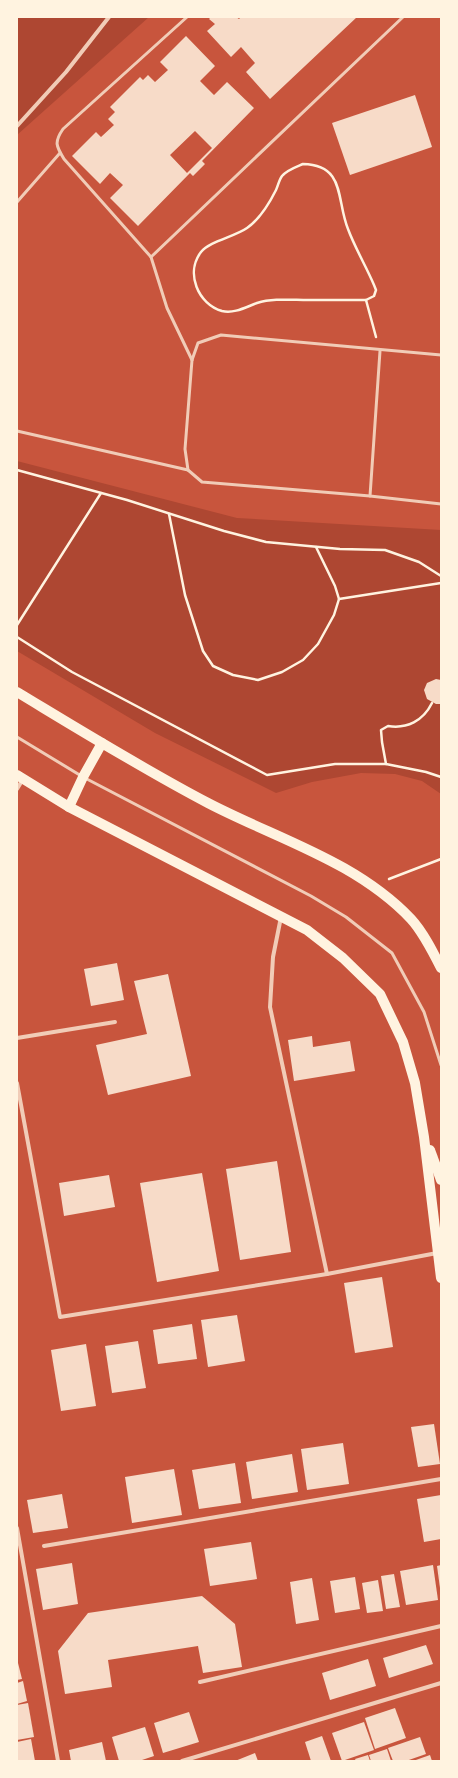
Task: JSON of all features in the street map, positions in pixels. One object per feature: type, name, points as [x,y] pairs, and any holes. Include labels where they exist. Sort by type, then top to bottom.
[{"type":"main road","points":[[17,692],[102,743],[208,803],[328,859],[372,885],[412,920],[441,968]]},
{"type":"main road","points":[[69,806],[102,743]]},
{"type":"main road","points":[[20,777],[69,806],[307,930],[328,945],[380,994],[403,1042],[415,1083],[424,1137],[441,1278]]},
{"type":"main road","points":[[424,1137],[441,1180]]},
{"type":"street","points":[[17,126],[66,72],[109,17]]},
{"type":"street","points":[[17,789],[20,777]]},
{"type":"street","points":[[281,917],[273,956],[270,1007],[327,1274]]},
{"type":"street","points":[[17,1038],[115,1022]]},
{"type":"street","points":[[17,1083],[60,1317],[327,1274],[437,1253]]},
{"type":"street","points":[[44,1546],[441,1479]]},
{"type":"street","points":[[17,1528],[58,1761]]},
{"type":"street","points":[[200,1682],[441,1626]]},
{"type":"street","points":[[182,1761],[441,1683]]},
{"type":"lane","points":[[187,17],[64,129],[57,138],[57,148],[64,159],[151,256],[167,308],[192,360]]},
{"type":"lane","points":[[151,256],[403,17]]},
{"type":"lane","points":[[17,202],[60,153]]},
{"type":"lane","points":[[188,470],[185,449],[192,360],[198,343],[221,335],[380,351],[441,355]]},
{"type":"lane","points":[[370,496],[380,351]]},
{"type":"lane","points":[[17,430],[188,470],[202,482],[370,496],[441,504]]},
{"type":"lane","points":[[17,737],[83,777],[311,896],[346,918],[392,953],[424,1012],[441,1065]]},
{"type":"path","points":[[303,164],[313,164],[322,166],[337,185],[347,227],[376,290],[374,296],[366,300],[271,300],[236,311],[223,311],[214,307],[202,298],[195,285],[194,273],[196,263],[202,252],[210,246],[247,228],[256,220],[268,205],[282,176],[289,170],[303,164]]},
{"type":"path","points":[[366,300],[380,351]]},
{"type":"path","points":[[17,470],[101,493],[266,542],[316,547],[385,550],[419,562],[441,576]]},
{"type":"path","points":[[17,625],[101,493]]},
{"type":"path","points":[[169,513],[185,595],[203,651],[213,666],[233,675],[258,680],[282,672],[303,660],[318,644],[334,616],[339,599],[335,586],[316,547]]},
{"type":"path","points":[[339,599],[441,583]]},
{"type":"path","points":[[17,637],[72,672],[267,775],[335,764],[386,764],[426,772],[441,777]]},
{"type":"path","points":[[386,764],[382,742],[382,730],[388,726],[399,728],[413,724],[420,719],[432,703]]},
{"type":"path","points":[[372,885],[441,859]]},
{"type":"shaded area","points":[[17,17],[149,17],[17,135]]},
{"type":"shaded area","points":[[17,461],[237,518],[441,530],[441,794],[422,781],[395,774],[361,773],[312,782],[276,793],[155,733],[17,651]]},
{"type":"building","points":[[211,17],[236,17],[239,19],[241,17],[357,17],[270,99],[246,72],[255,63],[241,47],[231,57],[207,31],[215,24],[209,19]]},
{"type":"building","points":[[186,36],[215,66],[200,81],[214,95],[227,82],[254,108],[202,161],[205,164],[193,176],[190,173],[138,226],[110,198],[123,185],[110,173],[100,184],[72,156],[96,132],[101,137],[114,125],[108,119],[115,112],[110,107],[140,77],[143,80],[148,75],[155,82],[168,70],[160,62]],"holes":[[[195,131],[212,148],[187,173],[170,155]]]},
{"type":"building","points":[[415,95],[432,147],[350,175],[332,123]]},
{"type":"building","points":[[436,679],[441,680],[441,704],[436,704],[427,699],[424,690],[427,683]]},
{"type":"building","points":[[117,963],[124,1000],[91,1006],[84,969]]},
{"type":"building","points":[[168,974],[191,1076],[108,1095],[96,1045],[147,1034],[134,981]]},
{"type":"building","points":[[312,1036],[313,1047],[350,1041],[355,1071],[294,1081],[288,1040]]},
{"type":"building","points":[[277,1161],[291,1252],[240,1260],[226,1169]]},
{"type":"building","points":[[202,1173],[219,1271],[157,1282],[140,1183]]},
{"type":"building","points":[[109,1175],[115,1207],[64,1216],[59,1183]]},
{"type":"building","points":[[382,1277],[393,1347],[355,1353],[344,1283]]},
{"type":"building","points":[[237,1315],[245,1361],[208,1367],[201,1320]]},
{"type":"building","points":[[192,1324],[197,1359],[158,1364],[153,1330]]},
{"type":"building","points":[[138,1341],[146,1388],[112,1393],[105,1346]]},
{"type":"building","points":[[86,1344],[96,1406],[61,1411],[51,1350]]},
{"type":"building","points":[[434,1424],[440,1464],[418,1467],[411,1427]]},
{"type":"building","points":[[343,1443],[349,1484],[307,1490],[301,1449]]},
{"type":"building","points":[[292,1454],[298,1492],[252,1499],[246,1462]]},
{"type":"building","points":[[235,1463],[241,1503],[199,1509],[192,1470]]},
{"type":"building","points":[[174,1469],[182,1515],[132,1523],[125,1477]]},
{"type":"building","points":[[62,1494],[68,1528],[33,1533],[27,1500]]},
{"type":"building","points":[[441,1495],[441,1539],[424,1542],[417,1499]]},
{"type":"building","points":[[251,1542],[257,1579],[210,1586],[204,1549]]},
{"type":"building","points":[[72,1563],[78,1604],[43,1610],[36,1569]]},
{"type":"building","points":[[433,1565],[438,1600],[406,1605],[400,1571]]},
{"type":"building","points":[[441,1565],[441,1588],[440,1588],[437,1566]]},
{"type":"building","points":[[394,1574],[400,1607],[386,1609],[381,1576]]},
{"type":"building","points":[[355,1577],[360,1609],[335,1613],[330,1581]]},
{"type":"building","points":[[312,1578],[319,1620],[296,1624],[290,1582]]},
{"type":"building","points":[[378,1580],[383,1611],[367,1613],[362,1583]]},
{"type":"building","points":[[202,1596],[235,1624],[242,1667],[203,1673],[198,1646],[108,1660],[112,1687],[65,1694],[58,1651],[88,1613]]},
{"type":"building","points":[[426,1645],[433,1664],[389,1678],[383,1658]]},
{"type":"building","points":[[17,1659],[22,1679],[17,1680]]},
{"type":"building","points":[[368,1659],[376,1686],[330,1700],[322,1673]]},
{"type":"building","points":[[23,1681],[27,1701],[17,1704],[17,1683]]},
{"type":"building","points":[[28,1703],[34,1737],[17,1740],[17,1705]]},
{"type":"building","points":[[395,1708],[406,1738],[375,1749],[365,1718]]},
{"type":"building","points":[[189,1712],[199,1742],[163,1753],[154,1723]]},
{"type":"building","points":[[364,1722],[374,1750],[342,1761],[332,1733]]},
{"type":"building","points":[[145,1727],[154,1756],[139,1761],[119,1761],[112,1737]]},
{"type":"building","points":[[322,1736],[331,1761],[311,1761],[305,1742]]},
{"type":"building","points":[[420,1737],[426,1754],[406,1761],[393,1761],[388,1748]]},
{"type":"building","points":[[31,1739],[35,1761],[17,1761],[17,1742]]},
{"type":"building","points":[[102,1742],[106,1761],[71,1761],[69,1750]]},
{"type":"building","points":[[387,1749],[391,1761],[371,1761],[369,1755]]},
{"type":"building","points":[[255,1753],[258,1761],[235,1761]]},
{"type":"building","points":[[368,1755],[370,1761],[356,1761],[355,1759]]},
{"type":"building","points":[[430,1755],[432,1761],[413,1761]]}]
